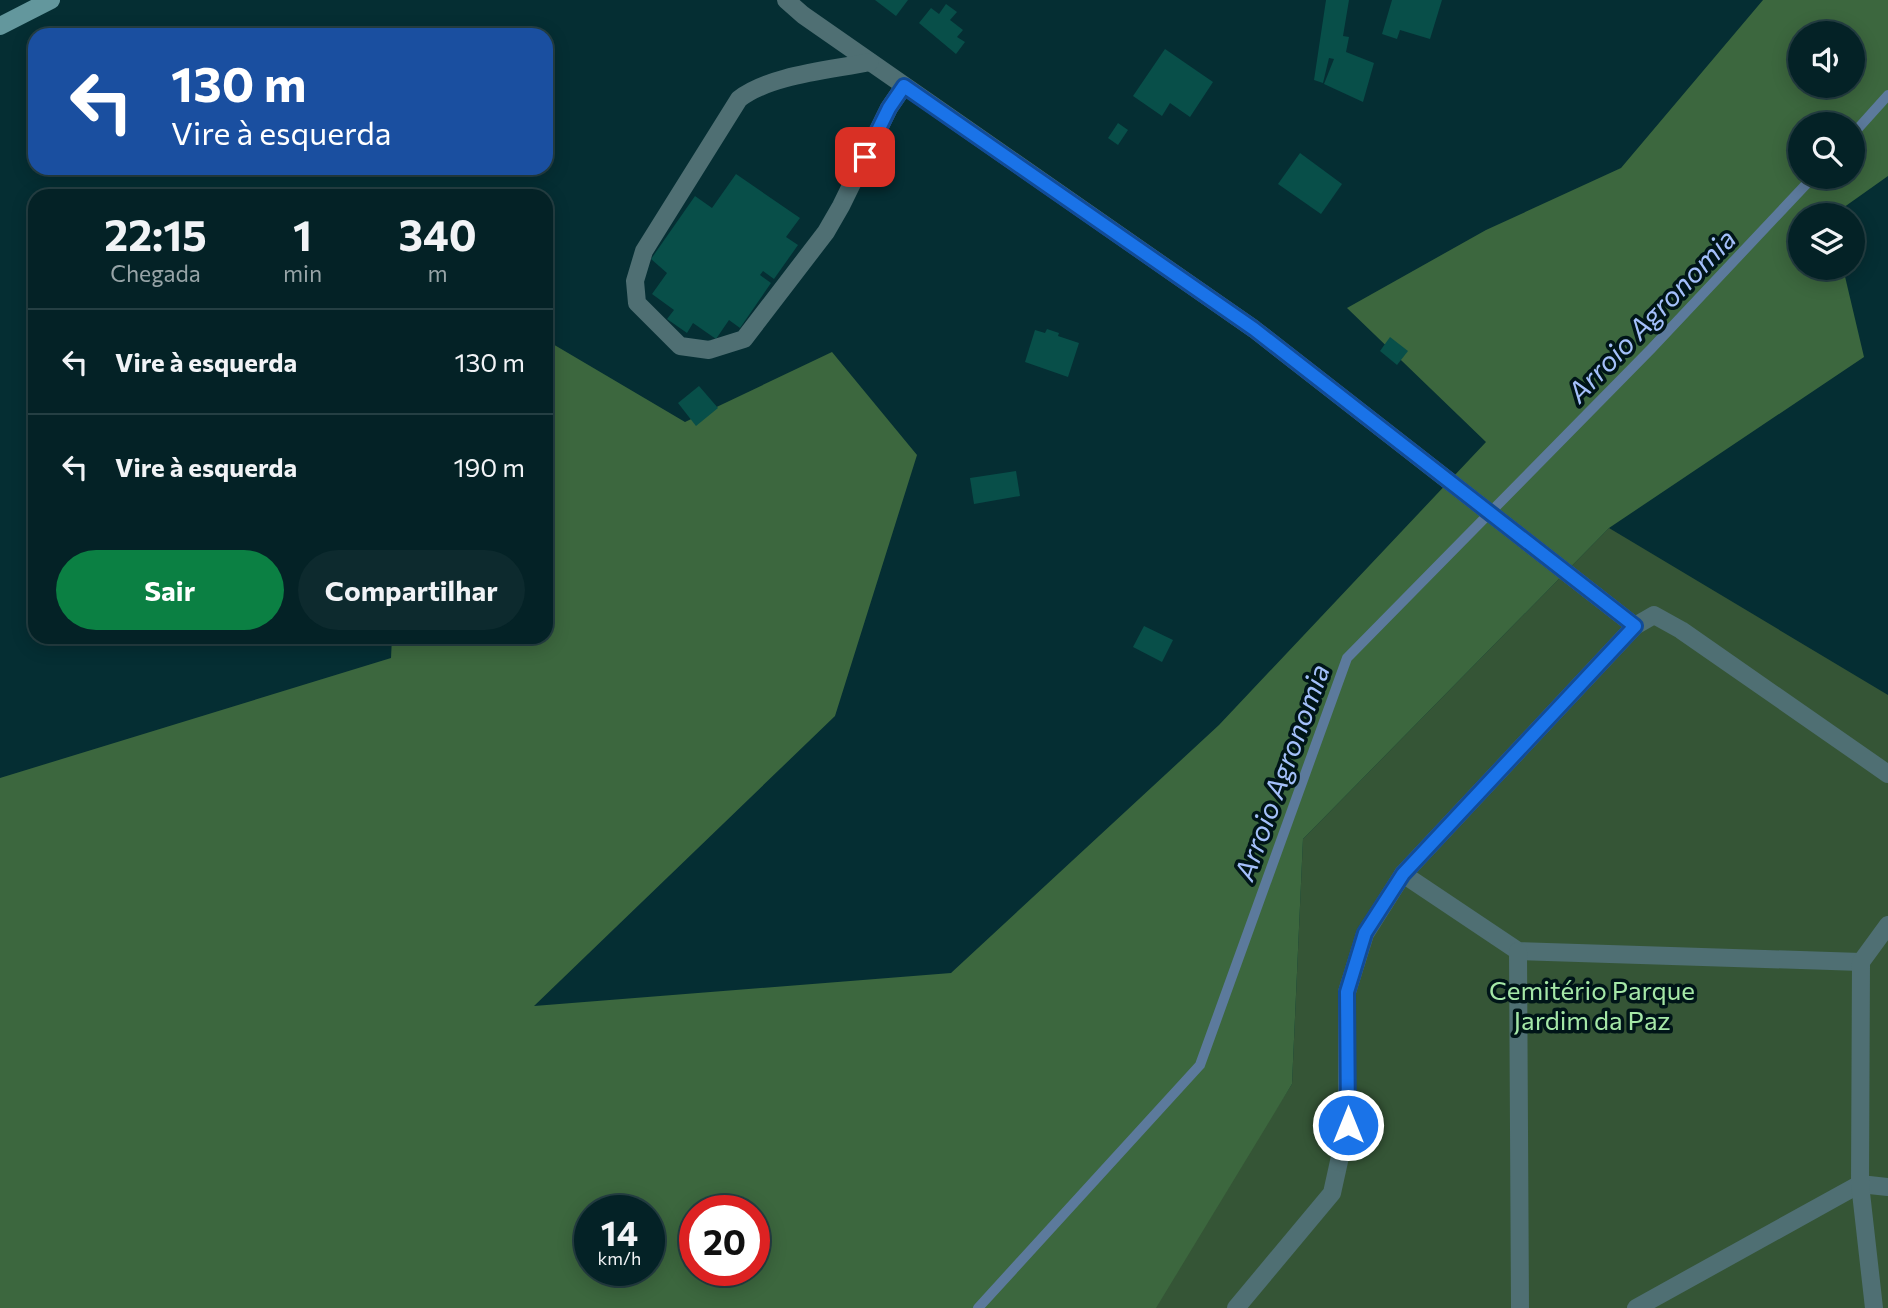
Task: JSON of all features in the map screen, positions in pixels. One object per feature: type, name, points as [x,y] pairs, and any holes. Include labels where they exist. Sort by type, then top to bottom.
[{"type":"street","points":[[0,26],[51,0]]},
{"type":"street","points":[[786,0],[803,15],[1254,329],[1635,626]]},
{"type":"street","points":[[870,62],[768,83],[750,90],[739,99],[644,251],[635,281],[637,303],[680,346],[709,350],[744,339],[826,232],[889,108],[904,86]]},
{"type":"street","points":[[1236,1308],[1332,1193],[1348,1125],[1347,992],[1365,933],[1403,874],[1635,626],[1654,615],[1681,630],[1888,774]]},
{"type":"street","points":[[1403,874],[1518,951],[1861,962]]},
{"type":"street","points":[[1874,1308],[1860,1184],[1861,962],[1888,925]]},
{"type":"street","points":[[1518,951],[1520,1308]]},
{"type":"street","points":[[1636,1308],[1860,1184],[1888,1187]]},
{"type":"green space","points":[[1763,0],[1888,0],[1888,176],[1850,203],[1788,203],[1788,280],[1846,280],[1864,357],[1609,528],[1303,839],[1292,1084],[1156,1308],[0,1308],[0,778],[391,658],[392,644],[553,644],[553,344],[685,422],[832,352],[917,455],[835,716],[534,1006],[951,973],[1219,725],[1486,442],[1347,308],[1486,230],[1621,168]]},
{"type":"green space","name":"Cemitério Parque Jardim da Paz","points":[[1609,528],[1888,695],[1888,1308],[1149,1308],[1292,1084],[1303,839]]},
{"type":"building","points":[[875,0],[908,0],[896,16]]},
{"type":"building","points":[[1326,0],[1349,0],[1343,36],[1349,37],[1346,52],[1374,63],[1363,102],[1324,84],[1334,59],[1329,58],[1323,83],[1314,80]]},
{"type":"building","points":[[1392,0],[1442,0],[1430,39],[1400,30],[1397,39],[1382,34]]},
{"type":"building","points":[[946,4],[957,12],[950,20],[963,30],[957,37],[965,42],[956,54],[919,23],[931,8],[939,14]]},
{"type":"building","points":[[1165,49],[1213,82],[1190,117],[1170,103],[1162,116],[1133,96]]},
{"type":"building","points":[[1118,123],[1128,130],[1118,145],[1108,138]]},
{"type":"building","points":[[1300,153],[1342,184],[1321,214],[1278,184]]},
{"type":"building","points":[[736,174],[800,218],[786,237],[798,245],[774,279],[763,271],[760,275],[771,283],[740,328],[729,320],[716,339],[693,323],[687,333],[667,319],[674,310],[652,294],[667,273],[651,259],[695,196],[712,208]]},
{"type":"building","points":[[1047,329],[1079,343],[1068,377],[1025,362],[1035,330],[1045,333]]},
{"type":"building","points":[[1390,337],[1408,351],[1397,365],[1380,351]]},
{"type":"building","points":[[699,386],[718,408],[696,426],[678,403]]},
{"type":"building","points":[[1016,471],[1020,496],[974,504],[970,478]]},
{"type":"building","points":[[1144,626],[1173,640],[1162,662],[1133,647]]},
{"type":"waterway","name":"Arroio Agronomia","points":[[1865,121],[1888,95]]},
{"type":"waterway","name":"Arroio Agronomia","points":[[978,1308],[1200,1065],[1347,658],[1651,349],[1802,189]]},
{"type":"route","points":[[865,157],[889,108],[904,86],[1254,329],[1635,626],[1403,874],[1365,933],[1347,992],[1348,1125]]}]
